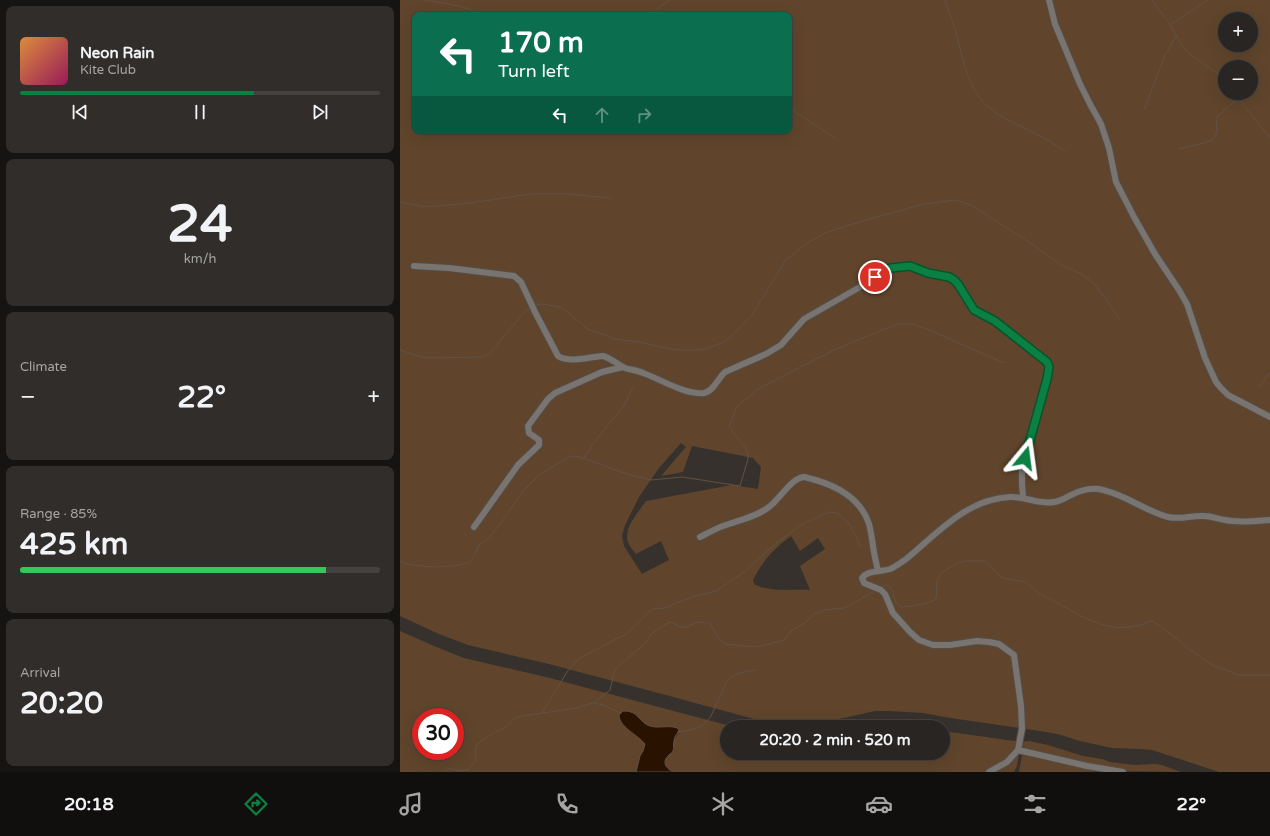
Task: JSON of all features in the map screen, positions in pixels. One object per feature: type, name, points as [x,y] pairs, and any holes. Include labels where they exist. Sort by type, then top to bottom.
[{"type":"street","points":[[1049,0],[1055,24],[1080,84],[1101,124],[1109,148],[1116,182],[1155,254],[1187,304],[1205,358],[1216,382],[1228,395],[1270,417]]},
{"type":"street","points":[[414,266],[457,269],[514,276],[520,282],[558,356],[564,359],[602,356],[623,367],[643,373],[667,384],[681,389],[705,393],[713,387],[720,376],[725,372],[766,354],[781,345],[797,326],[811,314],[867,283],[886,270],[910,266],[928,273],[949,277],[958,284],[974,310],[995,321],[1044,359],[1049,367],[1022,470],[1023,498]]},
{"type":"street","points":[[474,527],[518,465],[539,444],[539,440],[529,433],[528,426],[552,395],[596,374],[623,367]]},
{"type":"street","points":[[700,537],[722,526],[765,510],[778,499],[793,482],[800,477],[804,477],[837,488],[849,496],[861,509],[866,517],[870,529],[878,571]]},
{"type":"street","points":[[989,772],[1007,762],[1018,750],[1022,729],[1021,706],[1014,655],[998,644],[989,642],[977,641],[950,645],[933,645],[919,640],[893,612],[885,594],[881,590],[862,581],[864,575],[889,569],[898,565],[934,534],[960,515],[985,501],[1001,498],[1011,497],[1040,502],[1055,502],[1081,491],[1094,489],[1114,493],[1149,510],[1168,517],[1177,518],[1204,516],[1246,522],[1270,520]]},
{"type":"street","points":[[1018,750],[1087,766],[1124,772]]},
{"type":"shaded area","points":[[400,0],[1270,0],[1270,772],[1219,772],[1152,750],[1112,748],[1047,732],[923,713],[875,711],[835,720],[757,720],[549,664],[468,645],[439,634],[400,616]],"holes":[[[681,443],[686,447],[661,476],[683,472],[692,446],[753,458],[761,467],[758,489],[732,485],[646,501],[631,522],[627,534],[627,540],[636,554],[661,541],[669,560],[642,574],[624,546],[622,536],[625,525],[639,497],[659,468]],[[791,536],[800,551],[818,538],[825,549],[800,566],[810,590],[774,590],[754,584],[753,580],[760,567],[779,545]]]},
{"type":"shaded area","points":[[400,631],[464,658],[546,677],[720,723],[720,760],[950,760],[950,732],[1021,742],[1029,741],[1110,762],[1135,765],[1155,764],[1181,772],[1105,771],[1054,755],[1020,748],[1017,766],[1014,772],[674,772],[667,768],[665,760],[674,749],[674,740],[678,734],[670,727],[649,726],[631,712],[623,725],[645,744],[636,772],[400,772]]},
{"type":"shaded area","points":[[623,711],[632,712],[650,726],[672,727],[679,729],[674,739],[673,752],[665,760],[667,767],[674,772],[636,772],[645,744],[622,723],[619,715]]},
{"type":"shaded area","points":[[1022,755],[1080,767],[1096,772],[1019,772]]},
{"type":"waterway","points":[[424,0],[446,3],[475,12]]},
{"type":"waterway","points":[[654,12],[669,0]]},
{"type":"waterway","points":[[945,0],[955,29],[966,71],[981,100],[999,115],[1065,151]]},
{"type":"waterway","points":[[1152,0],[1188,53],[1218,74]]},
{"type":"waterway","points":[[1170,25],[1208,0]]},
{"type":"waterway","points":[[1144,110],[1165,55],[1176,36]]},
{"type":"waterway","points":[[1178,149],[1212,140],[1217,133],[1216,118],[1236,100]]},
{"type":"waterway","points":[[1240,100],[1270,138]]},
{"type":"waterway","points":[[792,110],[835,138]]},
{"type":"waterway","points":[[400,202],[426,207],[470,203],[530,194],[568,194],[610,198]]},
{"type":"waterway","points":[[535,305],[542,304],[560,307],[587,329],[614,339],[639,342],[675,350],[705,349],[724,342],[738,330],[754,312],[785,261],[807,243],[825,233],[859,222],[924,204],[956,200],[971,205],[1032,244],[1061,265],[1084,275],[1095,285],[1120,320]]},
{"type":"waterway","points":[[400,350],[425,358],[482,357],[490,353],[525,311],[531,307]]},
{"type":"waterway","points":[[400,562],[416,566],[435,567],[454,566],[470,562],[479,545],[490,537],[522,492],[539,475],[570,456],[580,457],[630,475],[651,480],[682,477],[740,486],[748,459],[748,454],[746,449],[729,427],[736,408],[756,390],[826,354],[898,324],[913,324],[927,329],[1004,363]]},
{"type":"waterway","points":[[1260,386],[1270,372]]},
{"type":"waterway","points":[[583,459],[603,431],[624,406],[633,386]]},
{"type":"waterway","points":[[542,713],[567,672],[578,659],[626,634],[652,609],[664,608],[692,597],[716,591],[743,573],[774,545],[799,526],[828,512],[838,513],[848,522],[861,546]]},
{"type":"waterway","points":[[880,587],[887,585],[890,587],[896,603],[902,607],[925,603],[936,599],[937,581],[941,573],[964,561],[984,561],[987,562],[1002,578],[1025,582],[1041,594],[1081,616],[1103,625],[1120,628],[1141,625],[1152,621],[1212,665],[1239,675],[1270,675]]},
{"type":"waterway","points":[[444,772],[449,768],[459,771],[468,770],[476,760],[475,753],[477,744],[495,732],[503,729],[514,719],[522,716],[577,708],[593,703],[610,690],[617,667],[645,644],[651,634],[668,623],[671,622],[680,627],[687,627],[697,622],[710,623],[719,639],[726,644],[753,647],[762,646],[784,640],[791,631],[806,622],[814,614],[824,610],[849,606],[876,590]]},
{"type":"waterway","points":[[678,732],[693,729],[704,724],[711,716],[727,681],[737,674],[756,670]]},
{"type":"waterway","points":[[594,703],[603,705],[620,713]]},
{"type":"route","points":[[875,277],[891,268],[910,266],[928,273],[949,277],[958,284],[974,310],[995,321],[1047,362],[1049,372],[1025,458]]}]
